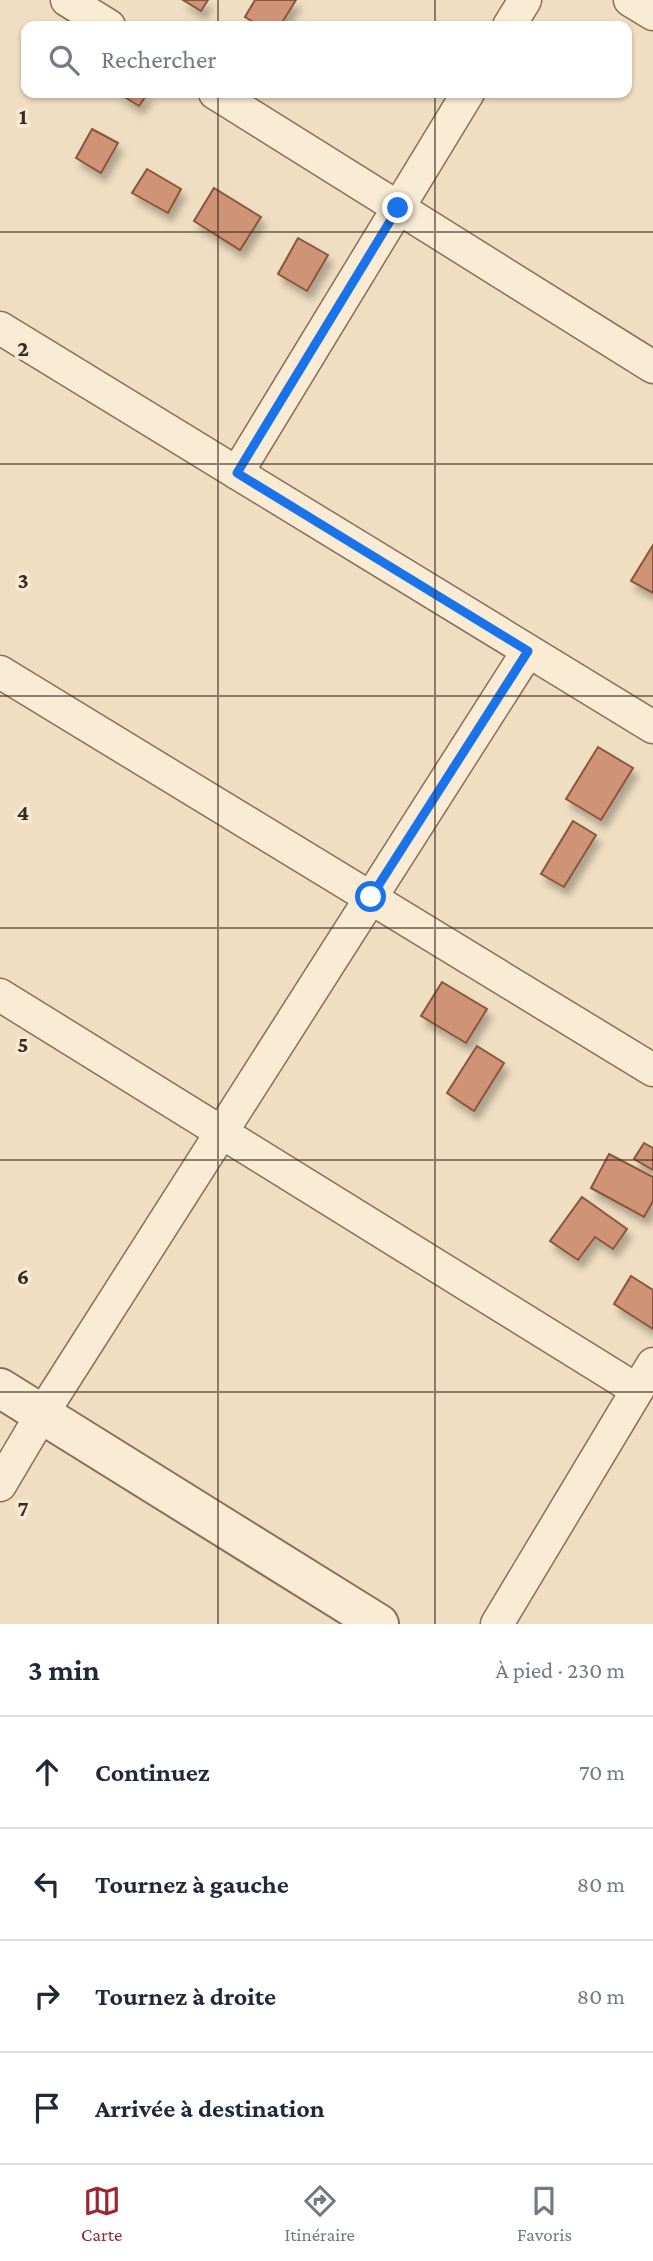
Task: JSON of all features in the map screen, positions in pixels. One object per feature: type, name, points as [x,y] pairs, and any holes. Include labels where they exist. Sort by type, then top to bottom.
[{"type":"street","points":[[67,0],[101,21]]},
{"type":"street","points":[[512,21],[524,0]]},
{"type":"street","points":[[630,0],[653,14]]},
{"type":"street","points":[[223,98],[653,367]]},
{"type":"street","points":[[237,473],[465,98]]},
{"type":"street","points":[[0,328],[653,727]]},
{"type":"street","points":[[0,1485],[42,1414],[528,651]]},
{"type":"street","points":[[0,672],[653,1070]]},
{"type":"street","points":[[0,995],[223,1131],[645,1377],[497,1624]]},
{"type":"street","points":[[0,1388],[379,1624]]},
{"type":"building","points":[[183,0],[208,0],[201,11]]},
{"type":"building","points":[[255,0],[296,0],[283,21],[252,21],[245,17]]},
{"type":"building","points":[[126,98],[145,98],[139,106]]},
{"type":"building","points":[[92,129],[118,143],[101,173],[76,158]]},
{"type":"building","points":[[147,169],[181,189],[168,213],[132,193]]},
{"type":"building","points":[[214,188],[261,217],[240,250],[194,221]]},
{"type":"building","points":[[298,238],[328,255],[307,291],[278,274]]},
{"type":"building","points":[[653,545],[653,593],[631,581]]},
{"type":"building","points":[[598,747],[633,768],[601,820],[566,799]]},
{"type":"building","points":[[573,821],[596,835],[564,887],[541,874]]},
{"type":"building","points":[[442,982],[487,1009],[466,1043],[421,1016]]},
{"type":"building","points":[[477,1046],[504,1063],[474,1111],[447,1093]]},
{"type":"building","points":[[644,1143],[653,1148],[653,1170],[634,1159]]},
{"type":"building","points":[[609,1154],[653,1177],[653,1201],[644,1217],[591,1188]]},
{"type":"building","points":[[582,1197],[627,1229],[613,1249],[595,1237],[578,1260],[550,1241]]},
{"type":"building","points":[[631,1276],[653,1290],[653,1329],[614,1304]]},
{"type":"route","points":[[371,897],[528,651],[237,473],[398,208]]}]
